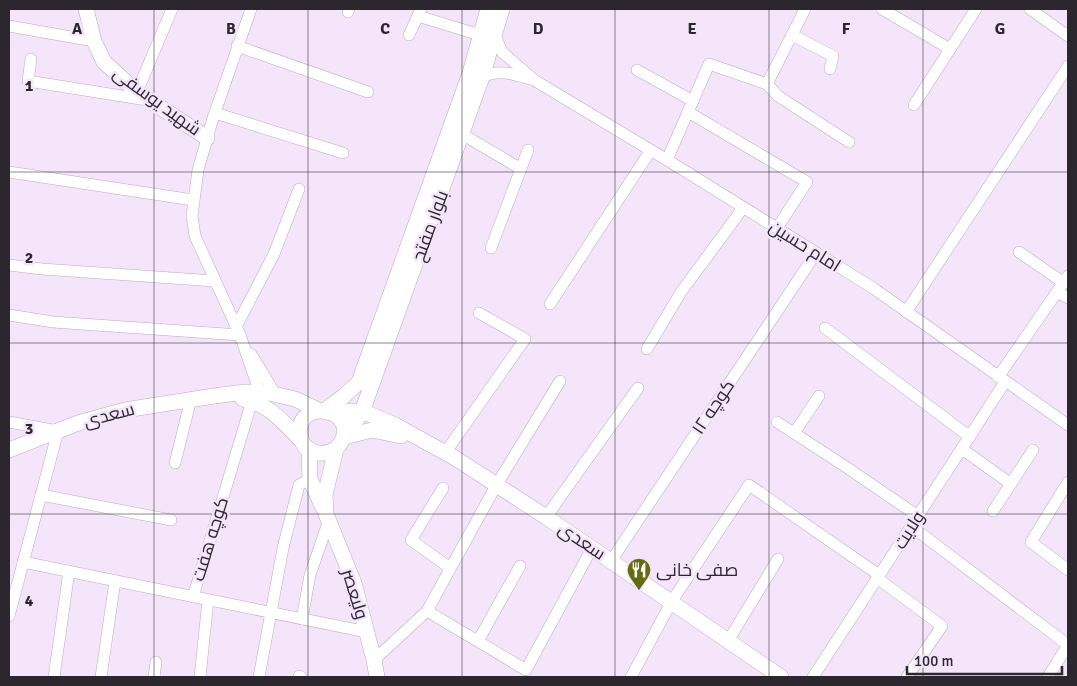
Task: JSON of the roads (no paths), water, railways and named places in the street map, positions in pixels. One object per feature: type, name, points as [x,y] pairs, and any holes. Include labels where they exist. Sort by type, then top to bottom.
[{"type":"street","name":"شهید یوسفی","points":[[86,9],[94,41],[104,62],[137,92],[207,138]]},
{"type":"street","points":[[137,92],[172,9]]},
{"type":"street","points":[[251,9],[207,138],[198,170],[192,216],[195,236],[238,331],[276,395]]},
{"type":"street","name":"بلوار مفتح","points":[[340,443],[362,412],[482,77],[488,35],[488,9]]},
{"type":"street","name":"بلوار مفتح","points":[[321,410],[344,396],[359,382],[470,73],[502,9]]},
{"type":"street","points":[[767,84],[805,9]]},
{"type":"street","points":[[882,9],[950,49]]},
{"type":"street","points":[[914,105],[976,9]]},
{"type":"street","points":[[1030,9],[1068,36]]},
{"type":"street","points":[[409,35],[419,12],[488,35],[502,52],[534,80]]},
{"type":"street","points":[[9,26],[94,41]]},
{"type":"street","points":[[792,35],[833,56],[830,69]]},
{"type":"street","points":[[237,46],[368,92]]},
{"type":"street","points":[[31,59],[28,81],[152,101]]},
{"type":"street","points":[[667,160],[709,64],[767,84],[778,96],[849,142]]},
{"type":"street","points":[[906,312],[1068,66]]},
{"type":"street","points":[[637,70],[807,182],[776,228]]},
{"type":"street","points":[[482,77],[502,72],[534,80]]},
{"type":"street","name":"امام حسین","points":[[534,80],[651,150],[873,288],[1068,425]]},
{"type":"street","points":[[215,113],[342,153]]},
{"type":"street","points":[[462,134],[521,169]]},
{"type":"street","points":[[491,248],[528,150]]},
{"type":"street","points":[[550,304],[651,150]]},
{"type":"street","points":[[9,172],[193,200]]},
{"type":"street","points":[[299,189],[274,254],[238,331],[256,397],[305,445],[323,454],[340,443],[344,429],[338,416],[321,410],[311,413],[302,424],[305,445]]},
{"type":"street","points":[[647,349],[681,292],[744,208]]},
{"type":"street","points":[[1019,252],[1063,284],[1068,298]]},
{"type":"street","name":"کوچه ۱۲","points":[[611,560],[816,253]]},
{"type":"street","points":[[9,265],[215,281]]},
{"type":"street","name":"ولایت","points":[[813,677],[970,437],[1002,379],[1063,284]]},
{"type":"street","points":[[445,453],[525,338],[479,314]]},
{"type":"street","points":[[9,316],[53,322],[238,331]]},
{"type":"street","points":[[825,328],[970,437]]},
{"type":"street","points":[[374,660],[427,611],[497,484],[560,381]]},
{"type":"street","points":[[546,517],[638,388]]},
{"type":"street","name":"سعدی","points":[[9,450],[78,423],[125,410],[245,392],[256,397],[276,395],[321,410],[362,412],[395,425],[497,484],[672,601],[781,677]]},
{"type":"street","points":[[794,433],[819,396]]},
{"type":"street","name":"کوچه هفت","points":[[23,562],[193,597],[256,397]]},
{"type":"street","points":[[176,463],[191,399]]},
{"type":"street","points":[[9,422],[58,431],[9,616]]},
{"type":"street","points":[[777,422],[918,516]]},
{"type":"street","name":"سعدی","points":[[340,443],[372,430],[429,444]]},
{"type":"street","name":"ولیعصر","points":[[327,517],[325,495],[340,443]]},
{"type":"street","name":"ولیعصر","points":[[305,445],[310,479],[354,583],[377,677]]},
{"type":"street","points":[[962,449],[1010,484]]},
{"type":"street","points":[[993,511],[1033,450]]},
{"type":"street","points":[[259,677],[283,548],[299,485],[310,479]]},
{"type":"street","points":[[1068,482],[1031,542],[1068,570]]},
{"type":"street","points":[[631,677],[672,601],[749,485],[878,576],[942,626],[907,677]]},
{"type":"street","points":[[443,488],[411,540],[450,568]]},
{"type":"street","points":[[41,495],[171,520]]},
{"type":"street","points":[[302,619],[314,558],[327,517]]},
{"type":"street","points":[[911,526],[1068,645],[1048,677]]},
{"type":"street","points":[[427,611],[526,670],[592,548]]},
{"type":"street","points":[[728,641],[778,559]]},
{"type":"street","points":[[478,641],[520,566]]},
{"type":"street","points":[[54,677],[69,571]]},
{"type":"street","points":[[101,677],[115,581]]},
{"type":"street","points":[[193,597],[367,632]]},
{"type":"street","points":[[200,677],[208,600]]},
{"type":"street","points":[[154,677],[156,662]]},
{"type":"place","name":"صفی خانی","points":[[639,591]]}]
